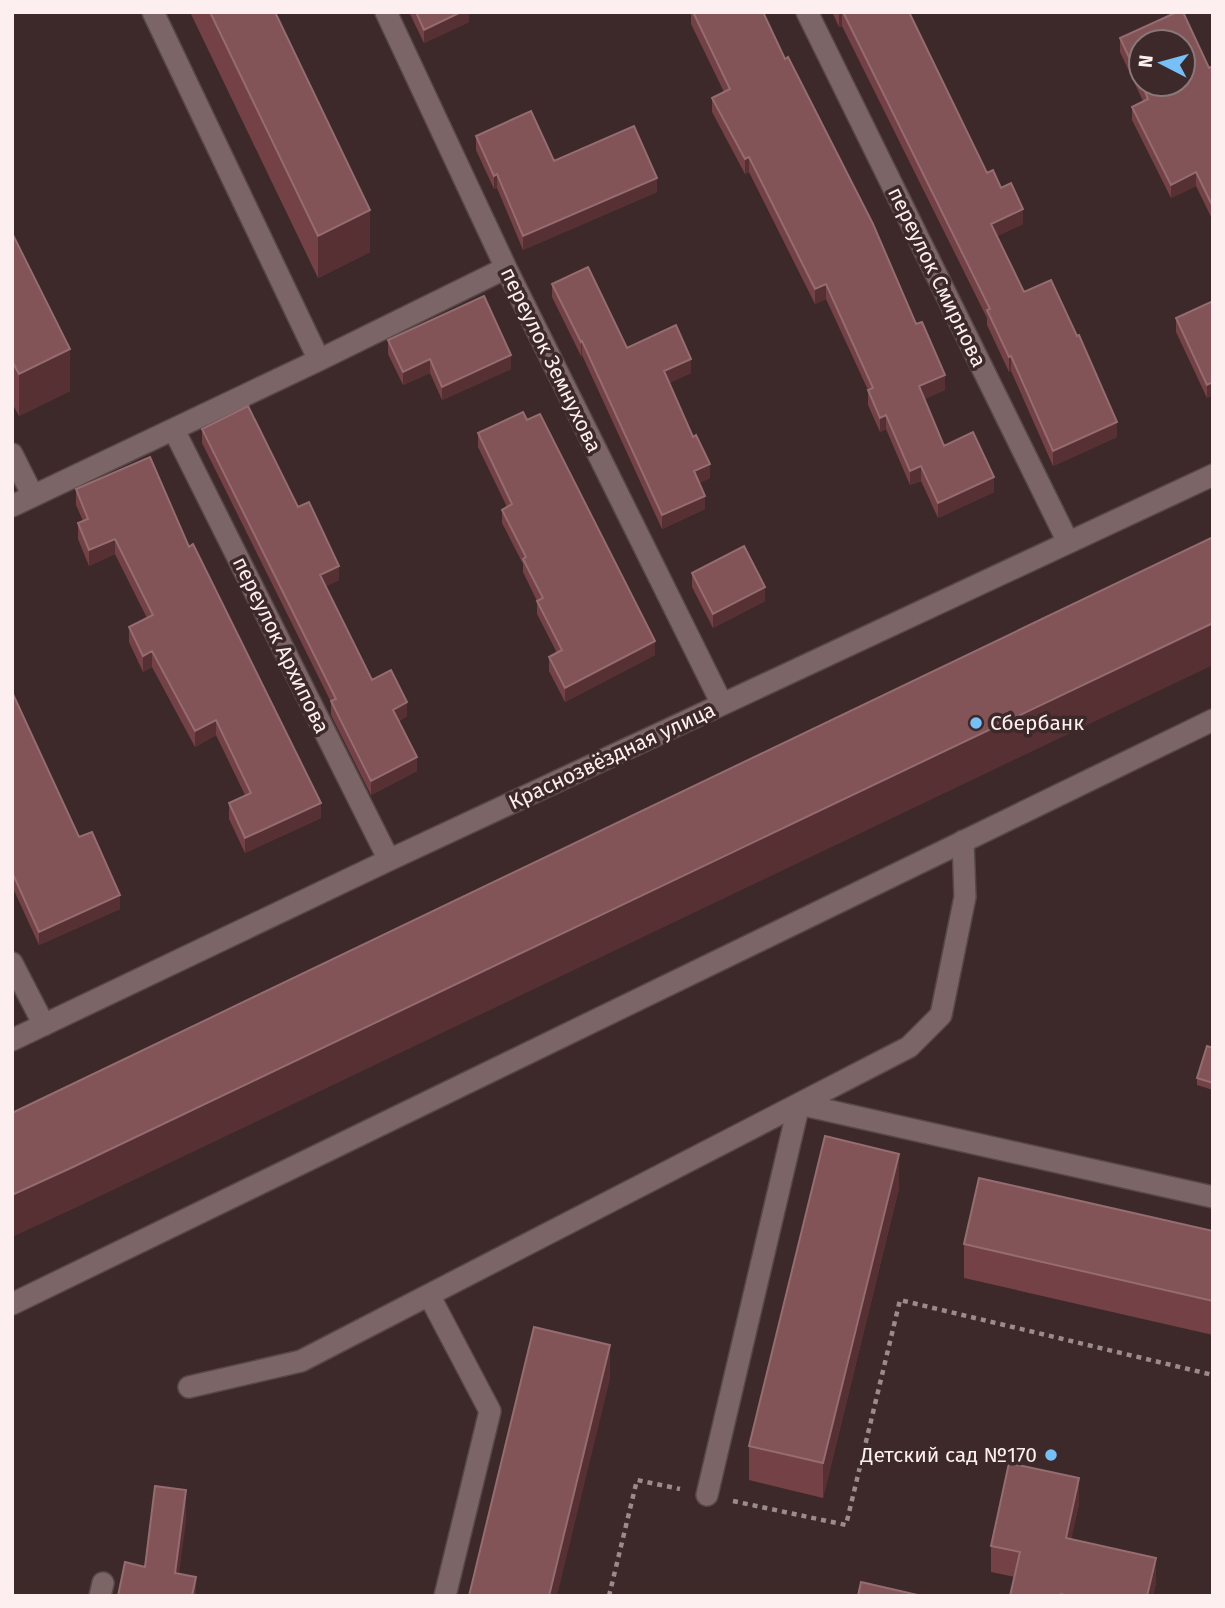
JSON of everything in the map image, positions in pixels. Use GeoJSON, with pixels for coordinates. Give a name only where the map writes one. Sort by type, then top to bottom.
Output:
{"type":"FeatureCollection","features":[{"type":"Feature","properties":{"kind":"street"},"geometry":{"type":"LineString","coordinates":[[153,12],[319,360]]}},
{"type":"Feature","properties":{"kind":"street","name":"переулок Земнухова"},"geometry":{"type":"LineString","coordinates":[[386,12],[506,268],[722,704]]}},
{"type":"Feature","properties":{"kind":"street","name":"переулок Смирнова"},"geometry":{"type":"LineString","coordinates":[[807,12],[1068,542]]}},
{"type":"Feature","properties":{"kind":"street"},"geometry":{"type":"LineString","coordinates":[[12,506],[506,268]]}},
{"type":"Feature","properties":{"kind":"street","name":"переулок Архипова"},"geometry":{"type":"LineString","coordinates":[[174,430],[388,860]]}},
{"type":"Feature","properties":{"kind":"street"},"geometry":{"type":"LineString","coordinates":[[12,454],[33,496]]}},
{"type":"Feature","properties":{"kind":"street","name":"Краснозвёздная улица"},"geometry":{"type":"LineString","coordinates":[[12,1040],[388,860],[1213,475]]}},
{"type":"Feature","properties":{"kind":"street"},"geometry":{"type":"LineString","coordinates":[[12,1304],[1213,720]]}},
{"type":"Feature","properties":{"kind":"street"},"geometry":{"type":"LineString","coordinates":[[189,1387],[301,1361],[909,1047],[941,1015],[965,897],[963,841]]}},
{"type":"Feature","properties":{"kind":"street"},"geometry":{"type":"LineString","coordinates":[[12,963],[44,1025]]}},
{"type":"Feature","properties":{"kind":"street"},"geometry":{"type":"LineString","coordinates":[[799,1104],[1213,1197]]}},
{"type":"Feature","properties":{"kind":"street"},"geometry":{"type":"LineString","coordinates":[[707,1495],[799,1104]]}},
{"type":"Feature","properties":{"kind":"street"},"geometry":{"type":"LineString","coordinates":[[429,1294],[490,1411],[445,1596]]}},
{"type":"Feature","properties":{"kind":"path"},"geometry":{"type":"LineString","coordinates":[[846,1525],[900,1300],[1213,1375]]}},
{"type":"Feature","properties":{"kind":"building"},"geometry":{"type":"Polygon","coordinates":[[[210,12],[275,12],[370,210],[318,236],[210,12]]]}},
{"type":"Feature","properties":{"kind":"building"},"geometry":{"type":"Polygon","coordinates":[[[416,12],[461,12],[424,30],[416,12]]]}},
{"type":"Feature","properties":{"kind":"building"},"geometry":{"type":"Polygon","coordinates":[[[693,12],[763,12],[785,59],[788,57],[873,224],[916,324],[922,322],[945,375],[919,386],[944,446],[973,432],[994,477],[938,503],[921,466],[910,471],[886,415],[880,418],[868,390],[873,388],[826,284],[815,289],[749,157],[745,159],[712,98],[730,89],[693,12]]]}},
{"type":"Feature","properties":{"kind":"building"},"geometry":{"type":"Polygon","coordinates":[[[843,12],[909,12],[987,173],[993,170],[1001,188],[1011,183],[1023,209],[991,224],[1024,292],[1051,280],[1077,336],[1079,335],[1117,422],[1053,451],[1011,356],[1009,357],[987,310],[990,309],[843,12]]]}},
{"type":"Feature","properties":{"kind":"building"},"geometry":{"type":"Polygon","coordinates":[[[1177,12],[1183,12],[1190,28],[1142,28],[1177,12]]]}},
{"type":"Feature","properties":{"kind":"building"},"geometry":{"type":"Polygon","coordinates":[[[1127,35],[1127,53],[1120,38],[1127,35]]]}},
{"type":"Feature","properties":{"kind":"building"},"geometry":{"type":"Polygon","coordinates":[[[1197,42],[1209,68],[1213,70],[1213,207],[1196,172],[1171,185],[1132,107],[1148,99],[1197,98],[1197,42]]]}},
{"type":"Feature","properties":{"kind":"building"},"geometry":{"type":"Polygon","coordinates":[[[531,111],[554,161],[634,126],[657,178],[523,236],[497,174],[494,176],[476,136],[531,111]]]}},
{"type":"Feature","properties":{"kind":"building"},"geometry":{"type":"Polygon","coordinates":[[[12,233],[70,349],[19,374],[12,361],[12,233]]]}},
{"type":"Feature","properties":{"kind":"building"},"geometry":{"type":"Polygon","coordinates":[[[588,267],[627,348],[676,325],[691,359],[664,371],[693,437],[696,435],[710,464],[694,471],[705,496],[662,515],[582,341],[552,284],[588,267]]]}},
{"type":"Feature","properties":{"kind":"building"},"geometry":{"type":"Polygon","coordinates":[[[484,296],[511,355],[442,387],[430,359],[403,372],[388,340],[484,296]]]}},
{"type":"Feature","properties":{"kind":"building"},"geometry":{"type":"Polygon","coordinates":[[[1213,301],[1213,382],[1207,385],[1176,318],[1213,301]]]}},
{"type":"Feature","properties":{"kind":"building"},"geometry":{"type":"Polygon","coordinates":[[[248,406],[298,507],[309,502],[339,566],[320,575],[372,680],[391,670],[407,702],[393,710],[417,757],[371,781],[331,701],[336,699],[202,429],[248,406]]]}},
{"type":"Feature","properties":{"kind":"building"},"geometry":{"type":"Polygon","coordinates":[[[523,412],[527,420],[540,414],[655,641],[565,688],[549,657],[562,650],[537,601],[543,598],[502,510],[512,504],[478,433],[523,412]]]}},
{"type":"Feature","properties":{"kind":"building"},"geometry":{"type":"Polygon","coordinates":[[[150,457],[189,547],[193,544],[321,803],[245,838],[229,803],[251,793],[216,720],[195,731],[152,651],[143,656],[129,627],[153,615],[115,539],[89,550],[78,523],[88,519],[76,489],[150,457]]]}},
{"type":"Feature","properties":{"kind":"building"},"geometry":{"type":"Polygon","coordinates":[[[1213,537],[1213,623],[12,1195],[12,1113],[1213,537]]]}},
{"type":"Feature","properties":{"kind":"building"},"geometry":{"type":"Polygon","coordinates":[[[744,546],[765,587],[713,614],[692,573],[744,546]]]}},
{"type":"Feature","properties":{"kind":"building"},"geometry":{"type":"Polygon","coordinates":[[[12,692],[79,837],[92,832],[120,895],[39,932],[12,872],[12,692]]]}},
{"type":"Feature","properties":{"kind":"building"},"geometry":{"type":"Polygon","coordinates":[[[1207,1046],[1213,1048],[1213,1083],[1197,1078],[1207,1046]]]}},
{"type":"Feature","properties":{"kind":"building"},"geometry":{"type":"Polygon","coordinates":[[[825,1136],[899,1154],[823,1463],[749,1446],[825,1136]]]}},
{"type":"Feature","properties":{"kind":"building"},"geometry":{"type":"Polygon","coordinates":[[[979,1178],[1213,1231],[1213,1301],[964,1244],[979,1178]]]}},
{"type":"Feature","properties":{"kind":"building"},"geometry":{"type":"Polygon","coordinates":[[[534,1327],[610,1345],[549,1596],[469,1596],[534,1327]]]}},
{"type":"Feature","properties":{"kind":"building","name":"Детский сад №170"},"geometry":{"type":"Polygon","coordinates":[[[1009,1463],[1079,1478],[1066,1538],[1156,1558],[1147,1596],[1010,1596],[1020,1552],[991,1546],[1009,1463]]]}},
{"type":"Feature","properties":{"kind":"building"},"geometry":{"type":"Polygon","coordinates":[[[155,1486],[186,1490],[175,1573],[196,1577],[192,1596],[118,1596],[125,1562],[145,1567],[155,1486]]]}},
{"type":"Feature","properties":{"kind":"building"},"geometry":{"type":"Polygon","coordinates":[[[861,1582],[922,1596],[858,1596],[861,1582]]]}},
{"type":"Feature","properties":{"kind":"place","name":"Сбербанк"},"geometry":{"type":"Point","coordinates":[976,723]}},
{"type":"Feature","properties":{"kind":"place","name":"Детский сад №170"},"geometry":{"type":"Point","coordinates":[1051,1455]}}]}
